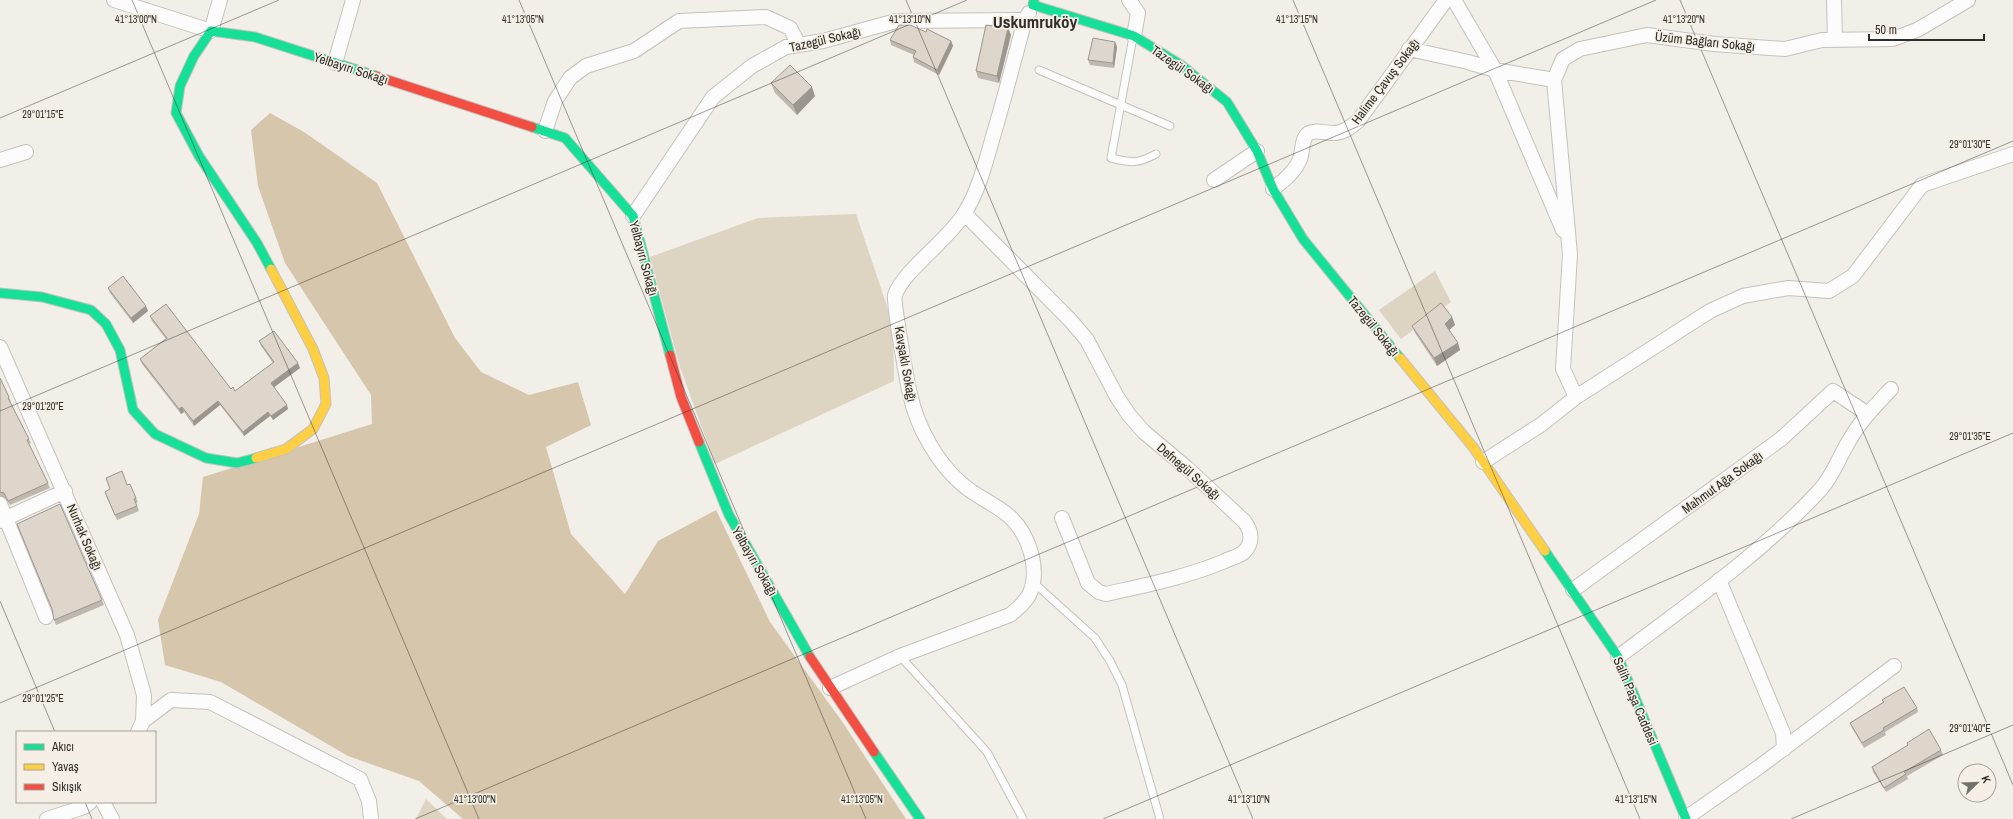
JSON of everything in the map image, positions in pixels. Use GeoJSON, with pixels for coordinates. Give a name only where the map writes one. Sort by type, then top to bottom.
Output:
{"type":"FeatureCollection","features":[{"type":"Feature","properties":{"kind":"street"},"geometry":{"type":"LineString","coordinates":[[114,0],[211,31]]}},
{"type":"Feature","properties":{"kind":"street"},"geometry":{"type":"LineString","coordinates":[[0,293],[42,297],[91,310],[106,324],[120,350],[134,410],[155,434],[206,458],[237,463],[286,449],[313,429],[326,404],[324,378],[313,348],[257,243],[199,156],[176,113],[180,86],[194,56],[211,31],[220,0]]}},
{"type":"Feature","properties":{"kind":"street"},"geometry":{"type":"LineString","coordinates":[[334,63],[353,0]]}},
{"type":"Feature","properties":{"kind":"street"},"geometry":{"type":"LineString","coordinates":[[1129,0],[1139,6],[1134,36]]}},
{"type":"Feature","properties":{"kind":"street","name":"Halime Çavuş Sokağı"},"geometry":{"type":"LineString","coordinates":[[1273,189],[1291,173],[1300,160],[1305,138],[1309,133],[1337,133],[1349,128],[1358,121],[1446,0]]}},
{"type":"Feature","properties":{"kind":"street"},"geometry":{"type":"LineString","coordinates":[[1454,0],[1495,70],[1569,243]]}},
{"type":"Feature","properties":{"kind":"street"},"geometry":{"type":"LineString","coordinates":[[1834,0],[1835,39]]}},
{"type":"Feature","properties":{"kind":"street","name":"Üzüm Bağları Sokağı"},"geometry":{"type":"LineString","coordinates":[[1576,397],[1563,369],[1570,254],[1554,80],[1563,59],[1580,49],[1647,35],[1714,44],[1784,49],[1822,40],[1893,39],[1917,30],[1968,0]]}},
{"type":"Feature","properties":{"kind":"street","name":"Tazegül Sokağı"},"geometry":{"type":"LineString","coordinates":[[633,216],[713,97],[752,66],[786,47],[823,41],[896,21],[1025,20],[1034,3],[1134,36],[1181,65],[1227,102],[1257,151],[1273,189],[1303,239],[1483,462],[1573,590]]}},
{"type":"Feature","properties":{"kind":"street"},"geometry":{"type":"LineString","coordinates":[[545,131],[555,101],[570,78],[586,66],[634,51],[679,21],[766,18],[790,28],[799,45]]}},
{"type":"Feature","properties":{"kind":"street","name":"Kavşaklı Sokağı"},"geometry":{"type":"LineString","coordinates":[[830,688],[900,656],[1010,615],[1021,607],[1029,595],[1033,582],[1033,564],[1030,550],[1024,536],[1008,516],[963,485],[949,470],[926,436],[916,416],[910,395],[895,296],[902,281],[944,239],[965,214],[982,175],[1025,20]]}},
{"type":"Feature","properties":{"kind":"street","name":"Yelbayırı Sokağı"},"geometry":{"type":"LineString","coordinates":[[211,31],[255,37],[565,138],[633,216],[681,397],[729,515],[830,688],[920,819]]}},
{"type":"Feature","properties":{"kind":"street"},"geometry":{"type":"LineString","coordinates":[[1409,49],[1468,62],[1495,70],[1554,80]]}},
{"type":"Feature","properties":{"kind":"street"},"geometry":{"type":"LineString","coordinates":[[1214,180],[1257,151]]}},
{"type":"Feature","properties":{"kind":"street"},"geometry":{"type":"LineString","coordinates":[[0,160],[26,152]]}},
{"type":"Feature","properties":{"kind":"street"},"geometry":{"type":"LineString","coordinates":[[1483,462],[1542,424],[1576,397],[1710,311],[1743,296],[1788,288],[1829,291],[1853,276],[1922,185],[2013,154]]}},
{"type":"Feature","properties":{"kind":"street","name":"Defnegül Sokağı"},"geometry":{"type":"LineString","coordinates":[[965,214],[1071,321],[1087,340],[1117,397],[1129,415],[1144,432],[1187,468],[1244,521],[1249,528],[1250,540],[1244,553],[1209,567],[1167,580],[1106,594],[1099,592],[1088,583],[1062,518]]}},
{"type":"Feature","properties":{"kind":"street","name":"Nurhak Sokağı"},"geometry":{"type":"LineString","coordinates":[[0,347],[65,491],[127,635],[144,695],[140,726]]}},
{"type":"Feature","properties":{"kind":"street"},"geometry":{"type":"LineString","coordinates":[[1618,657],[1719,580],[1772,536],[1821,489],[1838,462],[1849,440],[1868,414],[1891,389]]}},
{"type":"Feature","properties":{"kind":"street","name":"Mahmut Ağa Sokağı"},"geometry":{"type":"LineString","coordinates":[[1573,590],[1781,439],[1833,391],[1868,414]]}},
{"type":"Feature","properties":{"kind":"street"},"geometry":{"type":"LineString","coordinates":[[3,519],[65,491]]}},
{"type":"Feature","properties":{"kind":"street"},"geometry":{"type":"LineString","coordinates":[[0,504],[3,519],[46,617]]}},
{"type":"Feature","properties":{"kind":"street"},"geometry":{"type":"LineString","coordinates":[[1719,580],[1783,733],[1784,749]]}},
{"type":"Feature","properties":{"kind":"street","name":"Salih Paşa Caddesi"},"geometry":{"type":"LineString","coordinates":[[1573,590],[1618,657],[1686,819]]}},
{"type":"Feature","properties":{"kind":"street"},"geometry":{"type":"LineString","coordinates":[[1686,819],[1784,749],[1894,666]]}},
{"type":"Feature","properties":{"kind":"street"},"geometry":{"type":"LineString","coordinates":[[140,726],[171,700],[210,702],[360,779],[369,802],[371,819]]}},
{"type":"Feature","properties":{"kind":"street"},"geometry":{"type":"LineString","coordinates":[[47,819],[84,807],[89,803]]}},
{"type":"Feature","properties":{"kind":"street"},"geometry":{"type":"LineString","coordinates":[[104,803],[112,819]]}},
{"type":"Feature","properties":{"kind":"lane"},"geometry":{"type":"LineString","coordinates":[[1134,36],[1111,158],[1126,162],[1142,162],[1156,154]]}},
{"type":"Feature","properties":{"kind":"lane"},"geometry":{"type":"LineString","coordinates":[[1039,70],[1122,104],[1170,126]]}},
{"type":"Feature","properties":{"kind":"lane"},"geometry":{"type":"LineString","coordinates":[[1033,582],[1095,638],[1117,673],[1122,685],[1160,819]]}},
{"type":"Feature","properties":{"kind":"lane"},"geometry":{"type":"LineString","coordinates":[[900,656],[987,752],[1023,819]]}},
{"type":"Feature","properties":{"kind":"shaded area"},"geometry":{"type":"Polygon","coordinates":[[[270,113],[304,132],[377,183],[455,338],[481,372],[529,395],[578,382],[591,425],[546,447],[571,534],[625,594],[658,541],[716,510],[770,622],[841,720],[906,819],[463,819],[419,781],[348,756],[221,682],[165,665],[158,620],[199,514],[203,477],[372,424],[371,395],[285,263],[258,186],[251,130],[270,113]]]}},
{"type":"Feature","properties":{"kind":"shaded area"},"geometry":{"type":"Polygon","coordinates":[[[856,214],[893,324],[894,381],[715,464],[680,367],[650,257],[758,218],[856,214]]]}},
{"type":"Feature","properties":{"kind":"shaded area"},"geometry":{"type":"Polygon","coordinates":[[[1435,271],[1451,302],[1401,339],[1379,310],[1435,271]]]}},
{"type":"Feature","properties":{"kind":"shaded area"},"geometry":{"type":"Polygon","coordinates":[[[426,799],[447,819],[416,819],[426,799]]]}},
{"type":"Feature","properties":{"kind":"building"},"geometry":{"type":"Polygon","coordinates":[[[899,25],[910,25],[926,32],[927,29],[951,41],[937,70],[913,57],[916,51],[890,40],[899,25]]]}},
{"type":"Feature","properties":{"kind":"building"},"geometry":{"type":"Polygon","coordinates":[[[986,25],[1008,28],[997,76],[976,71],[986,25]]]}},
{"type":"Feature","properties":{"kind":"building"},"geometry":{"type":"Polygon","coordinates":[[[1093,38],[1115,42],[1113,63],[1088,60],[1093,38]]]}},
{"type":"Feature","properties":{"kind":"building"},"geometry":{"type":"Polygon","coordinates":[[[790,65],[812,87],[793,105],[771,83],[790,65]]]}},
{"type":"Feature","properties":{"kind":"building"},"geometry":{"type":"Polygon","coordinates":[[[123,276],[146,306],[131,318],[108,288],[123,276]]]}},
{"type":"Feature","properties":{"kind":"building"},"geometry":{"type":"Polygon","coordinates":[[[1441,303],[1452,317],[1445,324],[1458,343],[1434,358],[1412,326],[1441,303]]]}},
{"type":"Feature","properties":{"kind":"building"},"geometry":{"type":"Polygon","coordinates":[[[166,304],[231,389],[233,387],[235,391],[274,362],[259,341],[274,331],[298,363],[271,383],[287,405],[271,416],[268,412],[243,432],[218,401],[193,421],[182,407],[179,409],[140,359],[167,338],[150,316],[166,304]]]}},
{"type":"Feature","properties":{"kind":"building"},"geometry":{"type":"Polygon","coordinates":[[[0,378],[9,397],[8,398],[29,439],[27,440],[48,483],[8,501],[4,493],[0,492],[0,378]]]}},
{"type":"Feature","properties":{"kind":"building"},"geometry":{"type":"Polygon","coordinates":[[[122,471],[127,485],[130,484],[136,498],[134,499],[137,506],[115,515],[105,492],[110,489],[106,478],[122,471]]]}},
{"type":"Feature","properties":{"kind":"building"},"geometry":{"type":"Polygon","coordinates":[[[60,504],[102,600],[54,620],[52,609],[17,524],[60,504]]]}},
{"type":"Feature","properties":{"kind":"building"},"geometry":{"type":"Polygon","coordinates":[[[1904,687],[1917,708],[1883,728],[1884,730],[1862,743],[1850,723],[1884,702],[1882,700],[1904,687]]]}},
{"type":"Feature","properties":{"kind":"building"},"geometry":{"type":"Polygon","coordinates":[[[1929,729],[1941,750],[1904,772],[1906,774],[1884,788],[1872,767],[1908,745],[1907,743],[1929,729]]]}},
{"type":"Feature","properties":{"kind":"traffic: fast"},"geometry":{"type":"LineString","coordinates":[[1034,0],[1033,5],[1134,36],[1181,65],[1227,102],[1257,151],[1273,189],[1303,239],[1400,358]]}},
{"type":"Feature","properties":{"kind":"traffic: fast"},"geometry":{"type":"LineString","coordinates":[[271,269],[257,243],[199,156],[176,113],[180,86],[194,56],[211,31],[255,37],[376,76]]}},
{"type":"Feature","properties":{"kind":"traffic: fast"},"geometry":{"type":"LineString","coordinates":[[532,127],[565,138],[633,216],[670,355]]}},
{"type":"Feature","properties":{"kind":"traffic: fast"},"geometry":{"type":"LineString","coordinates":[[0,293],[42,297],[91,310],[106,324],[120,350],[133,410],[155,434],[206,458],[237,463],[256,458]]}},
{"type":"Feature","properties":{"kind":"traffic: fast"},"geometry":{"type":"LineString","coordinates":[[699,442],[729,515],[810,657]]}},
{"type":"Feature","properties":{"kind":"traffic: fast"},"geometry":{"type":"LineString","coordinates":[[1545,551],[1618,657],[1686,819]]}},
{"type":"Feature","properties":{"kind":"traffic: fast"},"geometry":{"type":"LineString","coordinates":[[874,752],[920,819]]}},
{"type":"Feature","properties":{"kind":"traffic: slow"},"geometry":{"type":"LineString","coordinates":[[256,458],[286,449],[313,429],[326,404],[324,378],[313,349],[271,269]]}},
{"type":"Feature","properties":{"kind":"traffic: slow"},"geometry":{"type":"LineString","coordinates":[[1400,358],[1473,447],[1545,551]]}},
{"type":"Feature","properties":{"kind":"traffic: jam"},"geometry":{"type":"LineString","coordinates":[[376,76],[532,127]]}},
{"type":"Feature","properties":{"kind":"traffic: jam"},"geometry":{"type":"LineString","coordinates":[[670,355],[681,397],[699,442]]}},
{"type":"Feature","properties":{"kind":"traffic: jam"},"geometry":{"type":"LineString","coordinates":[[810,657],[874,752]]}},
{"type":"Feature","properties":{"kind":"district","name":"Uskumruköy"},"geometry":{"type":"Point","coordinates":[1035,22]}}]}
